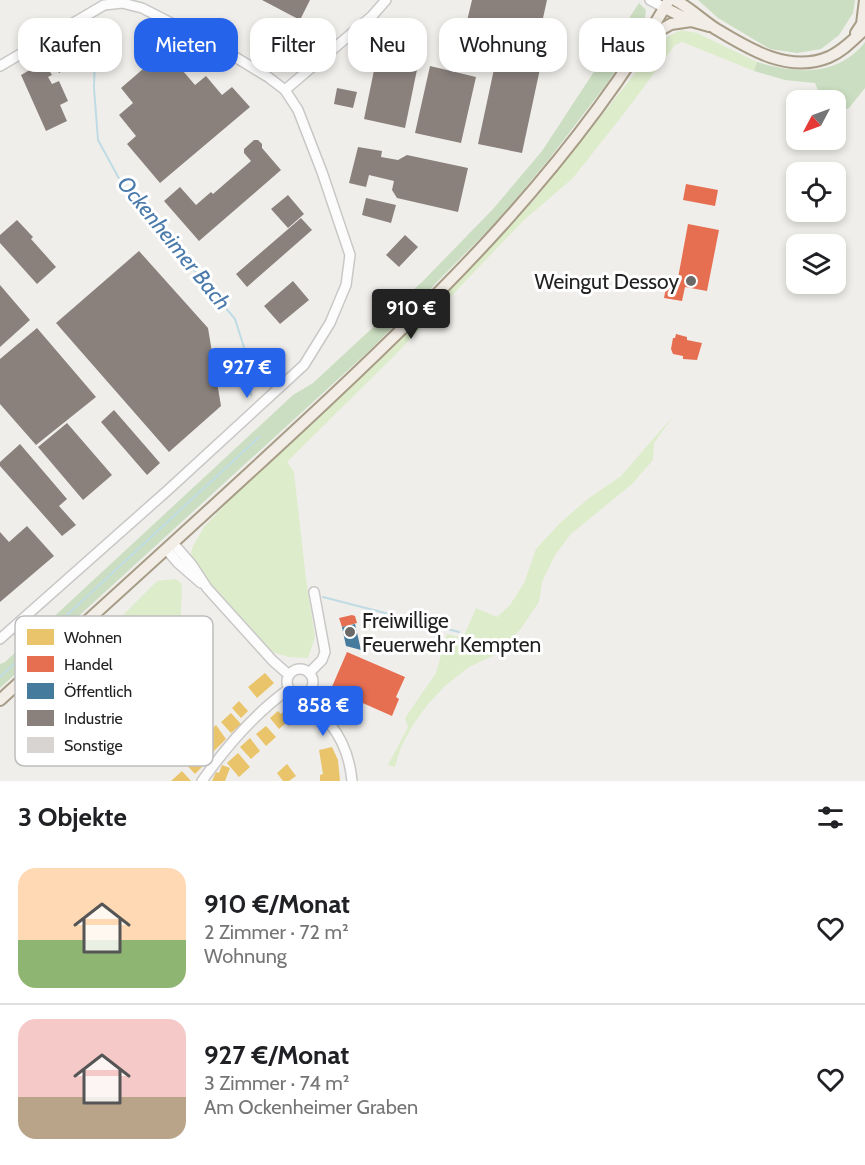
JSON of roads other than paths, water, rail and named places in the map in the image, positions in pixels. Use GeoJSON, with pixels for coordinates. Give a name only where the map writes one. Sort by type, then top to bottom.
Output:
{"type":"FeatureCollection","features":[{"type":"Feature","properties":{"kind":"main road"},"geometry":{"type":"LineString","coordinates":[[675,0],[690,8],[715,28],[769,57],[794,64],[829,58],[852,42],[865,29]]}},
{"type":"Feature","properties":{"kind":"main road"},"geometry":{"type":"LineString","coordinates":[[852,42],[862,24],[865,0]]}},
{"type":"Feature","properties":{"kind":"main road"},"geometry":{"type":"LineString","coordinates":[[658,18],[667,4],[691,21],[715,28]]}},
{"type":"Feature","properties":{"kind":"main road"},"geometry":{"type":"LineString","coordinates":[[666,27],[691,21]]}},
{"type":"Feature","properties":{"kind":"main road"},"geometry":{"type":"LineString","coordinates":[[93,616],[358,372],[471,258],[555,163],[622,72]]}},
{"type":"Feature","properties":{"kind":"main road"},"geometry":{"type":"LineString","coordinates":[[0,700],[15,686]]}},
{"type":"Feature","properties":{"kind":"street"},"geometry":{"type":"LineString","coordinates":[[285,90],[372,16],[386,0]]}},
{"type":"Feature","properties":{"kind":"street"},"geometry":{"type":"LineString","coordinates":[[650,0],[667,4]]}},
{"type":"Feature","properties":{"kind":"street"},"geometry":{"type":"LineString","coordinates":[[0,66],[104,5],[122,3],[142,8],[222,49],[285,90],[298,110],[350,255],[346,285],[330,323],[304,365],[26,616]]}},
{"type":"Feature","properties":{"kind":"street"},"geometry":{"type":"LineString","coordinates":[[170,546],[192,565],[207,588],[268,656],[289,675]]}},
{"type":"Feature","properties":{"kind":"street"},"geometry":{"type":"LineString","coordinates":[[309,673],[322,660],[325,652],[314,592]]}},
{"type":"Feature","properties":{"kind":"street"},"geometry":{"type":"LineString","coordinates":[[0,639],[15,626]]}},
{"type":"Feature","properties":{"kind":"street"},"geometry":{"type":"LineString","coordinates":[[298,669],[309,673],[313,684],[307,693],[297,695],[289,689],[287,682],[289,675],[298,669]]}},
{"type":"Feature","properties":{"kind":"street"},"geometry":{"type":"LineString","coordinates":[[213,766],[247,726],[289,689]]}},
{"type":"Feature","properties":{"kind":"street"},"geometry":{"type":"LineString","coordinates":[[307,693],[313,705],[343,743],[349,759],[352,781]]}},
{"type":"Feature","properties":{"kind":"street"},"geometry":{"type":"LineString","coordinates":[[202,781],[213,766]]}},
{"type":"Feature","properties":{"kind":"waterway","name":"Ockenheimer Bach"},"geometry":{"type":"LineString","coordinates":[[94,72],[98,140],[122,184],[235,319],[249,363],[251,395]]}},
{"type":"Feature","properties":{"kind":"waterway","name":"Ockenheimer Bach"},"geometry":{"type":"LineString","coordinates":[[66,616],[259,437]]}},
{"type":"Feature","properties":{"kind":"waterway"},"geometry":{"type":"LineString","coordinates":[[323,597],[459,632]]}},
{"type":"Feature","properties":{"kind":"waterway","name":"Ockenheimer Bach"},"geometry":{"type":"LineString","coordinates":[[0,677],[15,663]]}},
{"type":"Feature","properties":{"kind":"place","name":"Weingut Dessoy"},"geometry":{"type":"Point","coordinates":[691,281]}},
{"type":"Feature","properties":{"kind":"place","name":"Freiwillige Feuerwehr Kempten"},"geometry":{"type":"Point","coordinates":[350,632]}}]}
